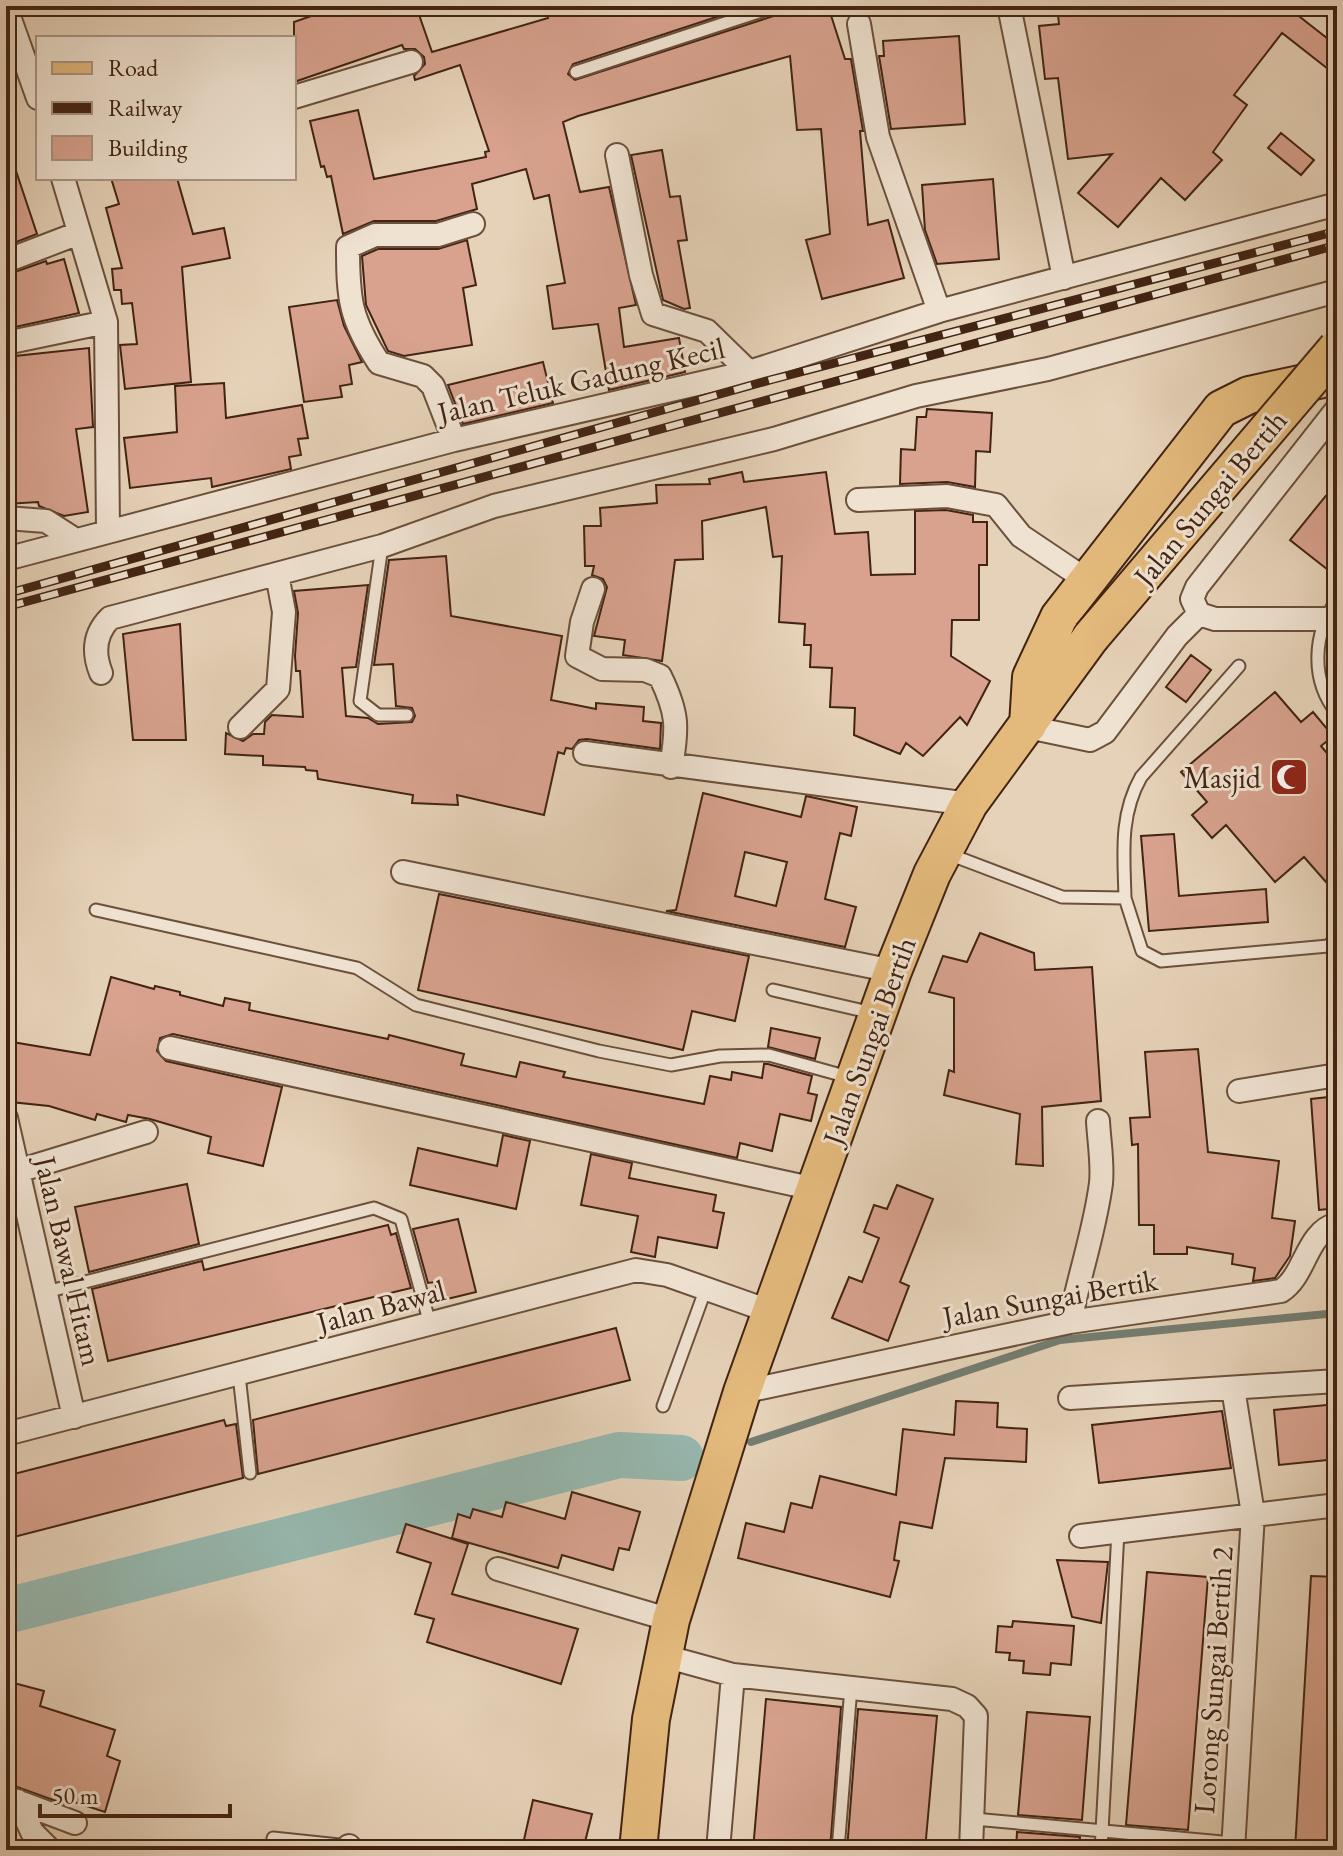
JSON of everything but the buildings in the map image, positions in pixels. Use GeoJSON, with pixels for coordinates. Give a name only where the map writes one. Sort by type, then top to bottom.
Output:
{"type":"FeatureCollection","features":[{"type":"Feature","properties":{"kind":"main road","name":"Jalan Sungai Bertih"},"geometry":{"type":"LineString","coordinates":[[638,1850],[651,1719],[671,1620],[769,1311],[893,971],[942,852],[996,765],[1028,727],[1091,637],[1337,348]]}},
{"type":"Feature","properties":{"kind":"main road"},"geometry":{"type":"LineString","coordinates":[[1028,727],[1031,677],[1059,617],[1221,409],[1249,395],[1337,376]]}},
{"type":"Feature","properties":{"kind":"street"},"geometry":{"type":"LineString","coordinates":[[1009,6],[1064,278]]}},
{"type":"Feature","properties":{"kind":"street"},"geometry":{"type":"LineString","coordinates":[[6,8],[16,59],[36,94]]}},
{"type":"Feature","properties":{"kind":"street"},"geometry":{"type":"LineString","coordinates":[[859,24],[878,137],[939,311]]}},
{"type":"Feature","properties":{"kind":"street"},"geometry":{"type":"LineString","coordinates":[[296,96],[411,62]]}},
{"type":"Feature","properties":{"kind":"street"},"geometry":{"type":"LineString","coordinates":[[617,155],[641,275],[653,314],[707,331],[749,372]]}},
{"type":"Feature","properties":{"kind":"street"},"geometry":{"type":"LineString","coordinates":[[64,180],[106,322],[108,530]]}},
{"type":"Feature","properties":{"kind":"street","name":"Jalan Teluk Gadung Kecil"},"geometry":{"type":"LineString","coordinates":[[6,559],[454,440],[749,372],[939,311],[1337,204]]}},
{"type":"Feature","properties":{"kind":"street"},"geometry":{"type":"LineString","coordinates":[[454,440],[433,386],[423,376],[379,363],[357,329],[348,284],[348,247],[375,235],[438,235],[473,224]]}},
{"type":"Feature","properties":{"kind":"street"},"geometry":{"type":"LineString","coordinates":[[6,261],[79,233]]}},
{"type":"Feature","properties":{"kind":"street"},"geometry":{"type":"LineString","coordinates":[[101,673],[94,657],[100,629],[110,618],[382,546],[494,506],[774,439],[916,396],[1048,369],[1337,291]]}},
{"type":"Feature","properties":{"kind":"street"},"geometry":{"type":"LineString","coordinates":[[6,343],[106,322]]}},
{"type":"Feature","properties":{"kind":"street"},"geometry":{"type":"LineString","coordinates":[[1330,619],[1215,619],[1199,614],[1192,599],[1197,587],[1337,409]]}},
{"type":"Feature","properties":{"kind":"street"},"geometry":{"type":"LineString","coordinates":[[858,500],[947,496],[996,505],[1021,536],[1088,581]]}},
{"type":"Feature","properties":{"kind":"street"},"geometry":{"type":"LineString","coordinates":[[6,518],[46,521],[74,539]]}},
{"type":"Feature","properties":{"kind":"street"},"geometry":{"type":"LineString","coordinates":[[240,727],[278,689],[284,612],[277,574]]}},
{"type":"Feature","properties":{"kind":"street"},"geometry":{"type":"LineString","coordinates":[[593,589],[582,622],[577,656],[602,669],[645,670],[660,676],[673,702],[678,728],[671,767]]}},
{"type":"Feature","properties":{"kind":"street"},"geometry":{"type":"LineString","coordinates":[[1028,727],[1090,740],[1105,732],[1177,636],[1199,614]]}},
{"type":"Feature","properties":{"kind":"street"},"geometry":{"type":"LineString","coordinates":[[585,753],[671,767],[969,804]]}},
{"type":"Feature","properties":{"kind":"street"},"geometry":{"type":"LineString","coordinates":[[403,872],[893,971]]}},
{"type":"Feature","properties":{"kind":"street"},"geometry":{"type":"LineString","coordinates":[[170,1048],[815,1189]]}},
{"type":"Feature","properties":{"kind":"street"},"geometry":{"type":"LineString","coordinates":[[1239,1091],[1337,1075]]}},
{"type":"Feature","properties":{"kind":"street","name":"Jalan Bawal Hitam"},"geometry":{"type":"LineString","coordinates":[[6,1118],[74,1417]]}},
{"type":"Feature","properties":{"kind":"street"},"geometry":{"type":"LineString","coordinates":[[1070,1322],[1079,1272],[1094,1231],[1101,1180],[1098,1121]]}},
{"type":"Feature","properties":{"kind":"street"},"geometry":{"type":"LineString","coordinates":[[18,1171],[146,1132]]}},
{"type":"Feature","properties":{"kind":"street","name":"Jalan Sungai Bertik"},"geometry":{"type":"LineString","coordinates":[[742,1392],[1070,1322],[1281,1291],[1290,1285],[1319,1234],[1337,1224]]}},
{"type":"Feature","properties":{"kind":"street","name":"Jalan Bawal"},"geometry":{"type":"LineString","coordinates":[[6,1434],[636,1270],[667,1275],[706,1287],[769,1311]]}},
{"type":"Feature","properties":{"kind":"street"},"geometry":{"type":"LineString","coordinates":[[1070,1398],[1337,1381]]}},
{"type":"Feature","properties":{"kind":"street","name":"Lorong Sungai Bertih 2"},"geometry":{"type":"LineString","coordinates":[[1233,1388],[1253,1514],[1233,1846]]}},
{"type":"Feature","properties":{"kind":"street"},"geometry":{"type":"LineString","coordinates":[[1081,1536],[1118,1529],[1337,1505]]}},
{"type":"Feature","properties":{"kind":"street"},"geometry":{"type":"LineString","coordinates":[[498,1569],[671,1620]]}},
{"type":"Feature","properties":{"kind":"street"},"geometry":{"type":"LineString","coordinates":[[664,1656],[733,1675],[952,1699],[967,1706],[976,1716],[971,1850]]}},
{"type":"Feature","properties":{"kind":"street"},"geometry":{"type":"LineString","coordinates":[[718,1850],[733,1675]]}},
{"type":"Feature","properties":{"kind":"street"},"geometry":{"type":"LineString","coordinates":[[12,1799],[75,1823]]}},
{"type":"Feature","properties":{"kind":"street"},"geometry":{"type":"LineString","coordinates":[[12,1799],[32,1832],[50,1850]]}},
{"type":"Feature","properties":{"kind":"lane"},"geometry":{"type":"LineString","coordinates":[[576,72],[777,6]]}},
{"type":"Feature","properties":{"kind":"lane"},"geometry":{"type":"LineString","coordinates":[[382,546],[360,701],[378,715],[407,715]]}},
{"type":"Feature","properties":{"kind":"lane"},"geometry":{"type":"LineString","coordinates":[[1337,600],[1317,671],[1337,713]]}},
{"type":"Feature","properties":{"kind":"lane"},"geometry":{"type":"LineString","coordinates":[[1239,666],[1141,777],[1131,794],[1123,833],[1125,898],[1142,951],[1161,961],[1328,946],[1337,937]]}},
{"type":"Feature","properties":{"kind":"lane"},"geometry":{"type":"LineString","coordinates":[[942,852],[1062,897],[1125,898]]}},
{"type":"Feature","properties":{"kind":"lane"},"geometry":{"type":"LineString","coordinates":[[96,910],[357,968],[416,1005],[599,1051],[671,1065],[720,1056],[769,1055],[855,1079]]}},
{"type":"Feature","properties":{"kind":"lane"},"geometry":{"type":"LineString","coordinates":[[773,990],[877,1014]]}},
{"type":"Feature","properties":{"kind":"lane"},"geometry":{"type":"LineString","coordinates":[[46,1292],[374,1208],[401,1219],[430,1324]]}},
{"type":"Feature","properties":{"kind":"lane"},"geometry":{"type":"LineString","coordinates":[[663,1406],[706,1287]]}},
{"type":"Feature","properties":{"kind":"lane"},"geometry":{"type":"LineString","coordinates":[[239,1375],[250,1473]]}},
{"type":"Feature","properties":{"kind":"lane"},"geometry":{"type":"LineString","coordinates":[[1101,1850],[1118,1529]]}},
{"type":"Feature","properties":{"kind":"lane"},"geometry":{"type":"LineString","coordinates":[[838,1850],[851,1686]]}},
{"type":"Feature","properties":{"kind":"lane"},"geometry":{"type":"LineString","coordinates":[[974,1819],[1233,1846]]}},
{"type":"Feature","properties":{"kind":"lane"},"geometry":{"type":"LineString","coordinates":[[273,1838],[387,1850]]}},
{"type":"Feature","properties":{"kind":"waterway"},"geometry":{"type":"LineString","coordinates":[[751,1442],[1060,1340],[1337,1313]]}},
{"type":"Feature","properties":{"kind":"waterway"},"geometry":{"type":"LineString","coordinates":[[6,1611],[619,1455],[681,1458]]}},
{"type":"Feature","properties":{"kind":"railway"},"geometry":{"type":"LineString","coordinates":[[6,594],[770,380],[1337,231]]}},
{"type":"Feature","properties":{"kind":"railway"},"geometry":{"type":"LineString","coordinates":[[6,607],[1337,245]]}},
{"type":"Feature","properties":{"kind":"place","name":"Masjid"},"geometry":{"type":"Point","coordinates":[1289,777]}}]}
